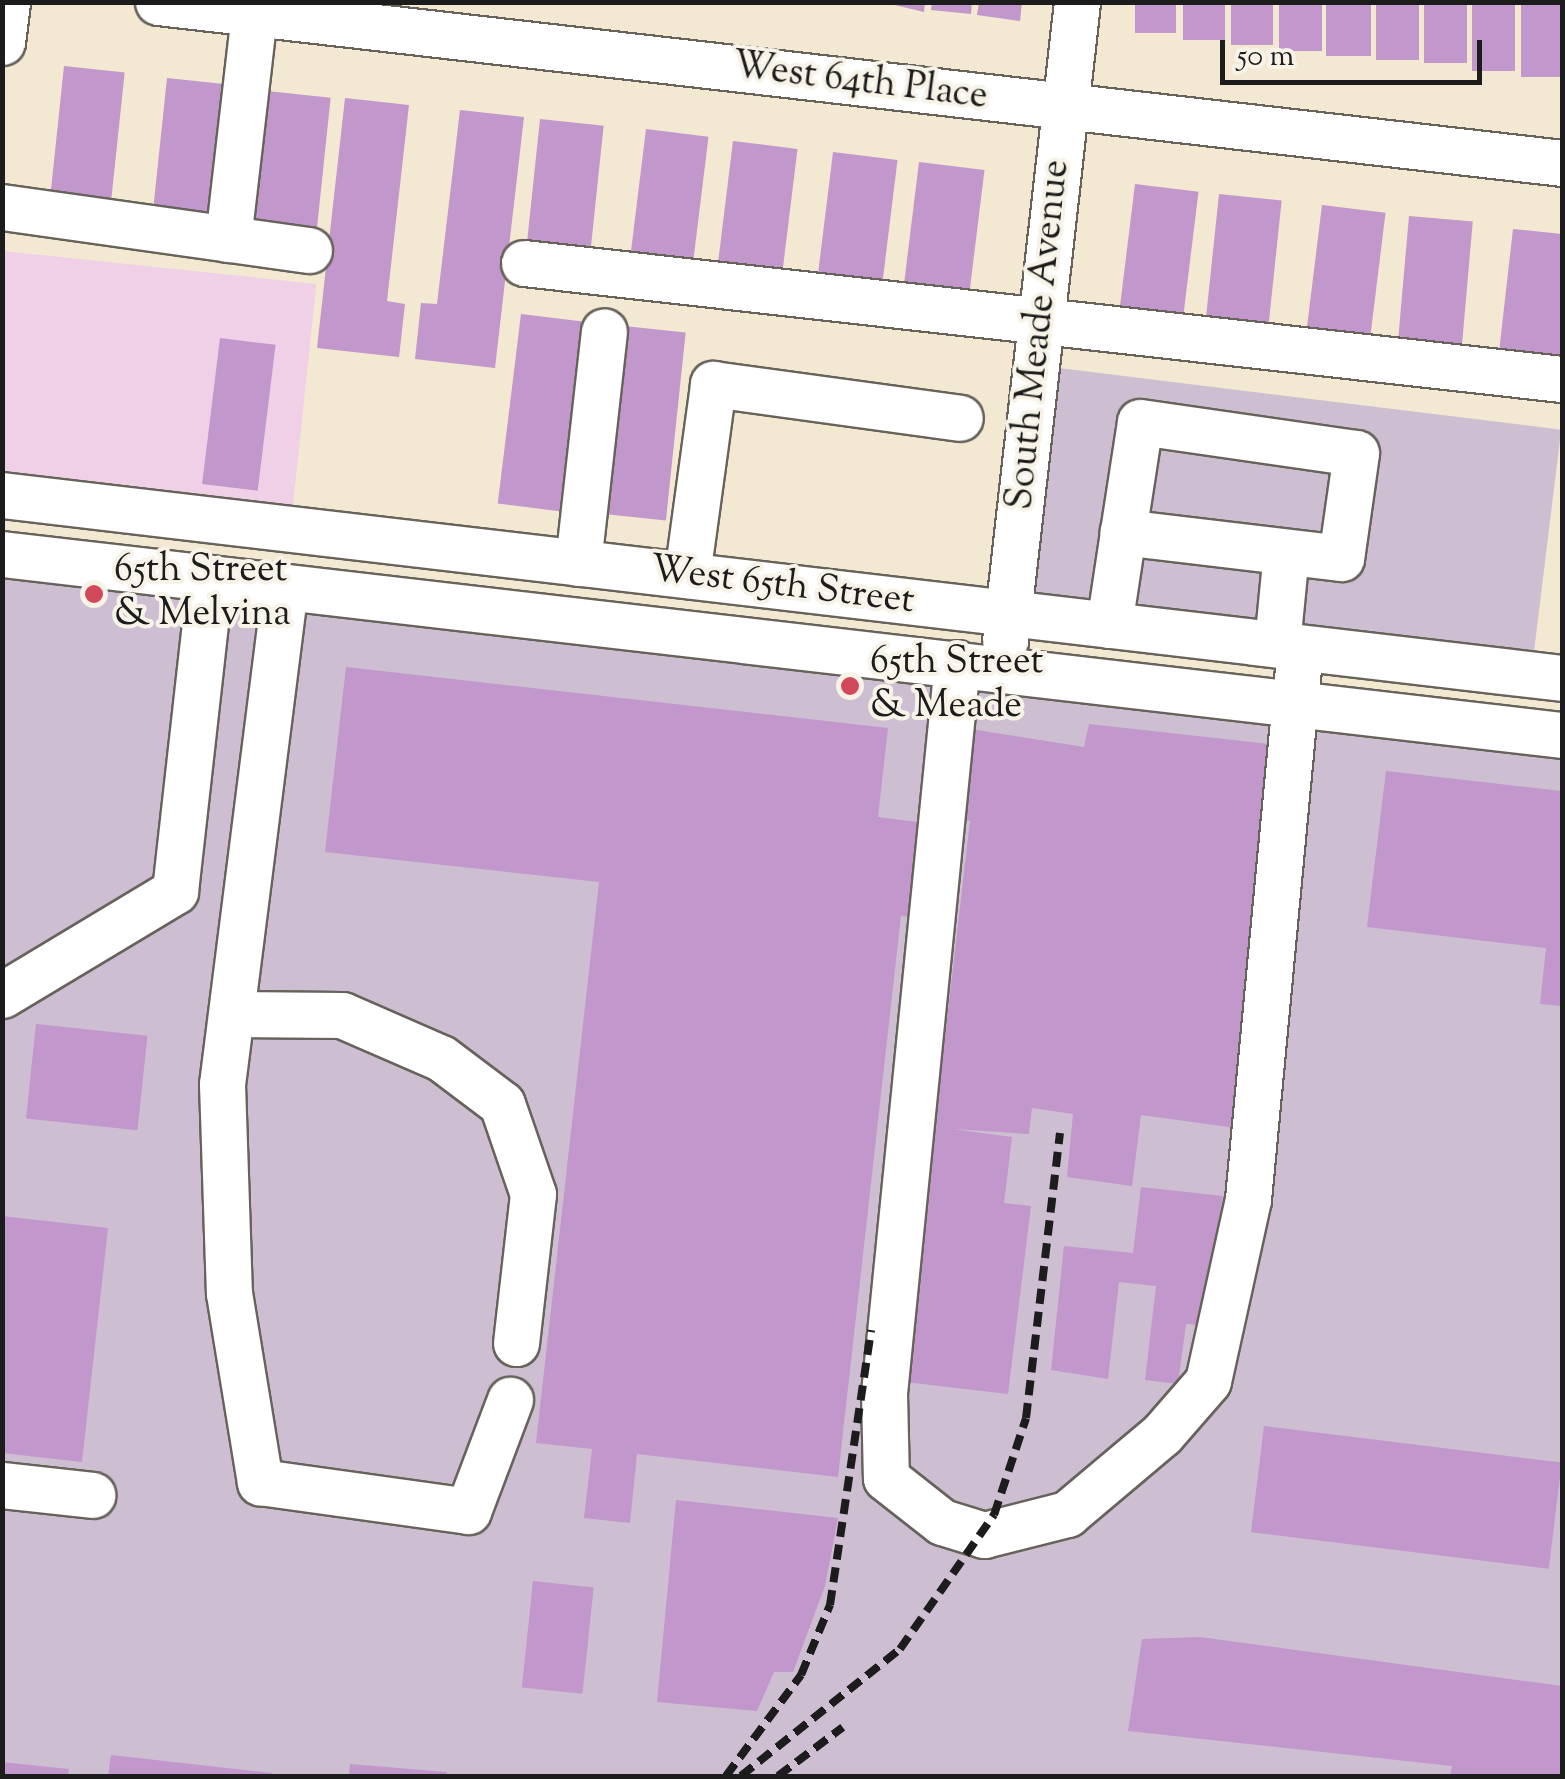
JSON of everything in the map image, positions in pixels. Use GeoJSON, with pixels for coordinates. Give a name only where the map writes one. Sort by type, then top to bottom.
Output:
{"type":"FeatureCollection","features":[{"type":"Feature","properties":{"kind":"street"},"geometry":{"type":"LineString","coordinates":[[2,42],[7,2]]}},
{"type":"Feature","properties":{"kind":"street","name":"West 64th Place"},"geometry":{"type":"LineString","coordinates":[[158,2],[1562,163]]}},
{"type":"Feature","properties":{"kind":"street","name":"South Meade Avenue"},"geometry":{"type":"LineString","coordinates":[[1002,668],[1077,2]]}},
{"type":"Feature","properties":{"kind":"street"},"geometry":{"type":"LineString","coordinates":[[228,239],[254,14]]}},
{"type":"Feature","properties":{"kind":"street"},"geometry":{"type":"LineString","coordinates":[[2,207],[309,250]]}},
{"type":"Feature","properties":{"kind":"street"},"geometry":{"type":"LineString","coordinates":[[524,263],[1562,379]]}},
{"type":"Feature","properties":{"kind":"street"},"geometry":{"type":"LineString","coordinates":[[578,563],[604,330]]}},
{"type":"Feature","properties":{"kind":"street"},"geometry":{"type":"LineString","coordinates":[[687,575],[713,384],[960,418]]}},
{"type":"Feature","properties":{"kind":"street"},"geometry":{"type":"LineString","coordinates":[[1109,625],[1123,532],[1140,422],[1356,453],[1342,558],[1123,532]]}},
{"type":"Feature","properties":{"kind":"street","name":"West 65th Street"},"geometry":{"type":"LineString","coordinates":[[2,495],[1562,678]]}},
{"type":"Feature","properties":{"kind":"street"},"geometry":{"type":"LineString","coordinates":[[957,663],[884,1392],[886,1478],[942,1522],[984,1535],[1067,1514],[1162,1434],[1208,1380],[1248,1198],[1294,703],[1286,552]]}},
{"type":"Feature","properties":{"kind":"street","name":"West 65th Street"},"geometry":{"type":"LineString","coordinates":[[2,554],[1562,735]]}},
{"type":"Feature","properties":{"kind":"street"},"geometry":{"type":"LineString","coordinates":[[2,995],[175,891],[210,578]]}},
{"type":"Feature","properties":{"kind":"street"},"geometry":{"type":"LineString","coordinates":[[285,587],[222,1084],[228,1293],[260,1482],[468,1511],[510,1400]]}},
{"type":"Feature","properties":{"kind":"street"},"geometry":{"type":"LineString","coordinates":[[233,1014],[342,1015],[442,1058],[502,1104],[533,1194],[516,1343]]}},
{"type":"Feature","properties":{"kind":"street"},"geometry":{"type":"LineString","coordinates":[[2,1485],[92,1494]]}},
{"type":"Feature","properties":{"kind":"shaded area"},"geometry":{"type":"Polygon","coordinates":[[[3,251],[316,284],[292,514],[2,483],[3,251]]]}},
{"type":"Feature","properties":{"kind":"shaded area"},"geometry":{"type":"Polygon","coordinates":[[[1059,368],[1561,430],[1533,659],[1031,597],[1059,368]]]}},
{"type":"Feature","properties":{"kind":"shaded area"},"geometry":{"type":"Polygon","coordinates":[[[2,570],[1562,742],[1562,1776],[3,1776],[2,570]]]}},
{"type":"Feature","properties":{"kind":"building"},"geometry":{"type":"Polygon","coordinates":[[[882,2],[925,2],[924,12],[882,2]]]}},
{"type":"Feature","properties":{"kind":"building"},"geometry":{"type":"Polygon","coordinates":[[[932,2],[972,2],[971,14],[931,10],[932,2]]]}},
{"type":"Feature","properties":{"kind":"building"},"geometry":{"type":"Polygon","coordinates":[[[979,2],[1022,2],[1020,21],[977,15],[979,2]]]}},
{"type":"Feature","properties":{"kind":"building"},"geometry":{"type":"Polygon","coordinates":[[[1135,2],[1176,2],[1176,33],[1135,33],[1135,2]]]}},
{"type":"Feature","properties":{"kind":"building"},"geometry":{"type":"Polygon","coordinates":[[[1183,2],[1225,2],[1225,40],[1183,40],[1183,2]]]}},
{"type":"Feature","properties":{"kind":"building"},"geometry":{"type":"Polygon","coordinates":[[[1231,2],[1273,2],[1273,45],[1231,45],[1231,2]]]}},
{"type":"Feature","properties":{"kind":"building"},"geometry":{"type":"Polygon","coordinates":[[[1279,2],[1322,2],[1322,51],[1279,51],[1279,2]]]}},
{"type":"Feature","properties":{"kind":"building"},"geometry":{"type":"Polygon","coordinates":[[[1326,2],[1371,2],[1371,56],[1326,56],[1326,2]]]}},
{"type":"Feature","properties":{"kind":"building"},"geometry":{"type":"Polygon","coordinates":[[[1376,2],[1419,2],[1419,60],[1376,60],[1376,2]]]}},
{"type":"Feature","properties":{"kind":"building"},"geometry":{"type":"Polygon","coordinates":[[[1424,2],[1467,2],[1467,63],[1424,63],[1424,2]]]}},
{"type":"Feature","properties":{"kind":"building"},"geometry":{"type":"Polygon","coordinates":[[[1472,2],[1515,2],[1515,71],[1472,71],[1472,2]]]}},
{"type":"Feature","properties":{"kind":"building"},"geometry":{"type":"Polygon","coordinates":[[[1521,2],[1562,2],[1562,77],[1521,77],[1521,2]]]}},
{"type":"Feature","properties":{"kind":"building"},"geometry":{"type":"Polygon","coordinates":[[[64,66],[125,72],[110,210],[50,203],[64,66]]]}},
{"type":"Feature","properties":{"kind":"building"},"geometry":{"type":"Polygon","coordinates":[[[167,78],[229,84],[214,222],[153,215],[167,78]]]}},
{"type":"Feature","properties":{"kind":"building"},"geometry":{"type":"Polygon","coordinates":[[[267,91],[331,98],[317,229],[253,222],[267,91]]]}},
{"type":"Feature","properties":{"kind":"building"},"geometry":{"type":"Polygon","coordinates":[[[345,98],[409,105],[387,301],[405,304],[399,357],[317,348],[345,98]]]}},
{"type":"Feature","properties":{"kind":"building"},"geometry":{"type":"Polygon","coordinates":[[[460,110],[524,117],[495,368],[415,359],[421,303],[437,304],[460,110]]]}},
{"type":"Feature","properties":{"kind":"building"},"geometry":{"type":"Polygon","coordinates":[[[540,119],[604,126],[590,251],[527,244],[540,119]]]}},
{"type":"Feature","properties":{"kind":"building"},"geometry":{"type":"Polygon","coordinates":[[[646,129],[709,137],[693,262],[631,254],[646,129]]]}},
{"type":"Feature","properties":{"kind":"building"},"geometry":{"type":"Polygon","coordinates":[[[733,141],[798,149],[783,271],[718,263],[733,141]]]}},
{"type":"Feature","properties":{"kind":"building"},"geometry":{"type":"Polygon","coordinates":[[[833,152],[898,160],[882,283],[818,275],[833,152]]]}},
{"type":"Feature","properties":{"kind":"building"},"geometry":{"type":"Polygon","coordinates":[[[919,162],[985,170],[970,292],[904,284],[919,162]]]}},
{"type":"Feature","properties":{"kind":"building"},"geometry":{"type":"Polygon","coordinates":[[[1135,184],[1199,192],[1183,318],[1120,310],[1135,184]]]}},
{"type":"Feature","properties":{"kind":"building"},"geometry":{"type":"Polygon","coordinates":[[[1219,194],[1282,201],[1268,326],[1206,319],[1219,194]]]}},
{"type":"Feature","properties":{"kind":"building"},"geometry":{"type":"Polygon","coordinates":[[[1322,205],[1386,213],[1370,339],[1307,331],[1322,205]]]}},
{"type":"Feature","properties":{"kind":"building"},"geometry":{"type":"Polygon","coordinates":[[[1409,216],[1473,222],[1462,346],[1398,341],[1409,216]]]}},
{"type":"Feature","properties":{"kind":"building"},"geometry":{"type":"Polygon","coordinates":[[[1513,229],[1562,234],[1562,358],[1499,352],[1513,229]]]}},
{"type":"Feature","properties":{"kind":"building"},"geometry":{"type":"Polygon","coordinates":[[[521,314],[585,322],[561,511],[498,504],[521,314]]]}},
{"type":"Feature","properties":{"kind":"building"},"geometry":{"type":"Polygon","coordinates":[[[624,326],[686,332],[666,520],[604,514],[624,326]]]}},
{"type":"Feature","properties":{"kind":"building"},"geometry":{"type":"Polygon","coordinates":[[[220,338],[276,345],[258,491],[202,484],[220,338]]]}},
{"type":"Feature","properties":{"kind":"building"},"geometry":{"type":"Polygon","coordinates":[[[346,667],[888,728],[878,817],[933,824],[923,918],[901,916],[838,1477],[637,1454],[630,1523],[584,1518],[592,1449],[536,1443],[599,882],[325,852],[346,667]]]}},
{"type":"Feature","properties":{"kind":"building"},"geometry":{"type":"Polygon","coordinates":[[[1089,724],[1269,744],[1236,1128],[1141,1115],[1132,1186],[1067,1177],[1073,1114],[1032,1108],[1029,1134],[953,1129],[1012,1137],[1004,1203],[1031,1206],[1008,1394],[905,1382],[970,821],[955,817],[964,728],[1084,747],[1089,724]]]}},
{"type":"Feature","properties":{"kind":"building"},"geometry":{"type":"Polygon","coordinates":[[[1386,771],[1562,791],[1562,1006],[1540,1004],[1546,948],[1367,927],[1386,771]]]}},
{"type":"Feature","properties":{"kind":"building"},"geometry":{"type":"Polygon","coordinates":[[[36,1024],[147,1036],[137,1130],[26,1118],[36,1024]]]}},
{"type":"Feature","properties":{"kind":"building"},"geometry":{"type":"Polygon","coordinates":[[[1141,1187],[1223,1196],[1200,1325],[1186,1324],[1178,1384],[1145,1380],[1156,1286],[1119,1282],[1108,1379],[1051,1370],[1064,1246],[1133,1253],[1141,1187]]]}},
{"type":"Feature","properties":{"kind":"building"},"geometry":{"type":"Polygon","coordinates":[[[2,1216],[108,1228],[82,1462],[2,1453],[2,1216]]]}},
{"type":"Feature","properties":{"kind":"building"},"geometry":{"type":"Polygon","coordinates":[[[1264,1426],[1562,1463],[1549,1569],[1251,1532],[1264,1426]]]}},
{"type":"Feature","properties":{"kind":"building"},"geometry":{"type":"Polygon","coordinates":[[[676,1500],[838,1518],[825,1586],[793,1672],[774,1672],[757,1711],[657,1702],[676,1500]]]}},
{"type":"Feature","properties":{"kind":"building"},"geometry":{"type":"Polygon","coordinates":[[[533,1581],[594,1587],[582,1694],[522,1687],[533,1581]]]}},
{"type":"Feature","properties":{"kind":"building"},"geometry":{"type":"Polygon","coordinates":[[[1200,1637],[1562,1686],[1562,1776],[1450,1776],[1452,1766],[1128,1731],[1142,1639],[1200,1637]]]}},
{"type":"Feature","properties":{"kind":"building"},"geometry":{"type":"Polygon","coordinates":[[[111,1755],[272,1773],[108,1776],[111,1755]]]}},
{"type":"Feature","properties":{"kind":"building"},"geometry":{"type":"Polygon","coordinates":[[[2,1762],[69,1769],[68,1776],[2,1776],[2,1762]]]}},
{"type":"Feature","properties":{"kind":"building"},"geometry":{"type":"Polygon","coordinates":[[[350,1764],[447,1772],[447,1776],[349,1776],[350,1764]]]}},
{"type":"Feature","properties":{"kind":"railway"},"geometry":{"type":"LineString","coordinates":[[741,1776],[900,1649],[994,1515],[1026,1418],[1060,1133]]}},
{"type":"Feature","properties":{"kind":"railway"},"geometry":{"type":"LineString","coordinates":[[726,1776],[801,1675],[830,1605],[871,1330]]}},
{"type":"Feature","properties":{"kind":"railway"},"geometry":{"type":"LineString","coordinates":[[778,1776],[843,1727]]}},
{"type":"Feature","properties":{"kind":"place","name":"65th Street & Melvina"},"geometry":{"type":"Point","coordinates":[94,594]}},
{"type":"Feature","properties":{"kind":"place","name":"65th Street & Meade"},"geometry":{"type":"Point","coordinates":[850,686]}}]}
